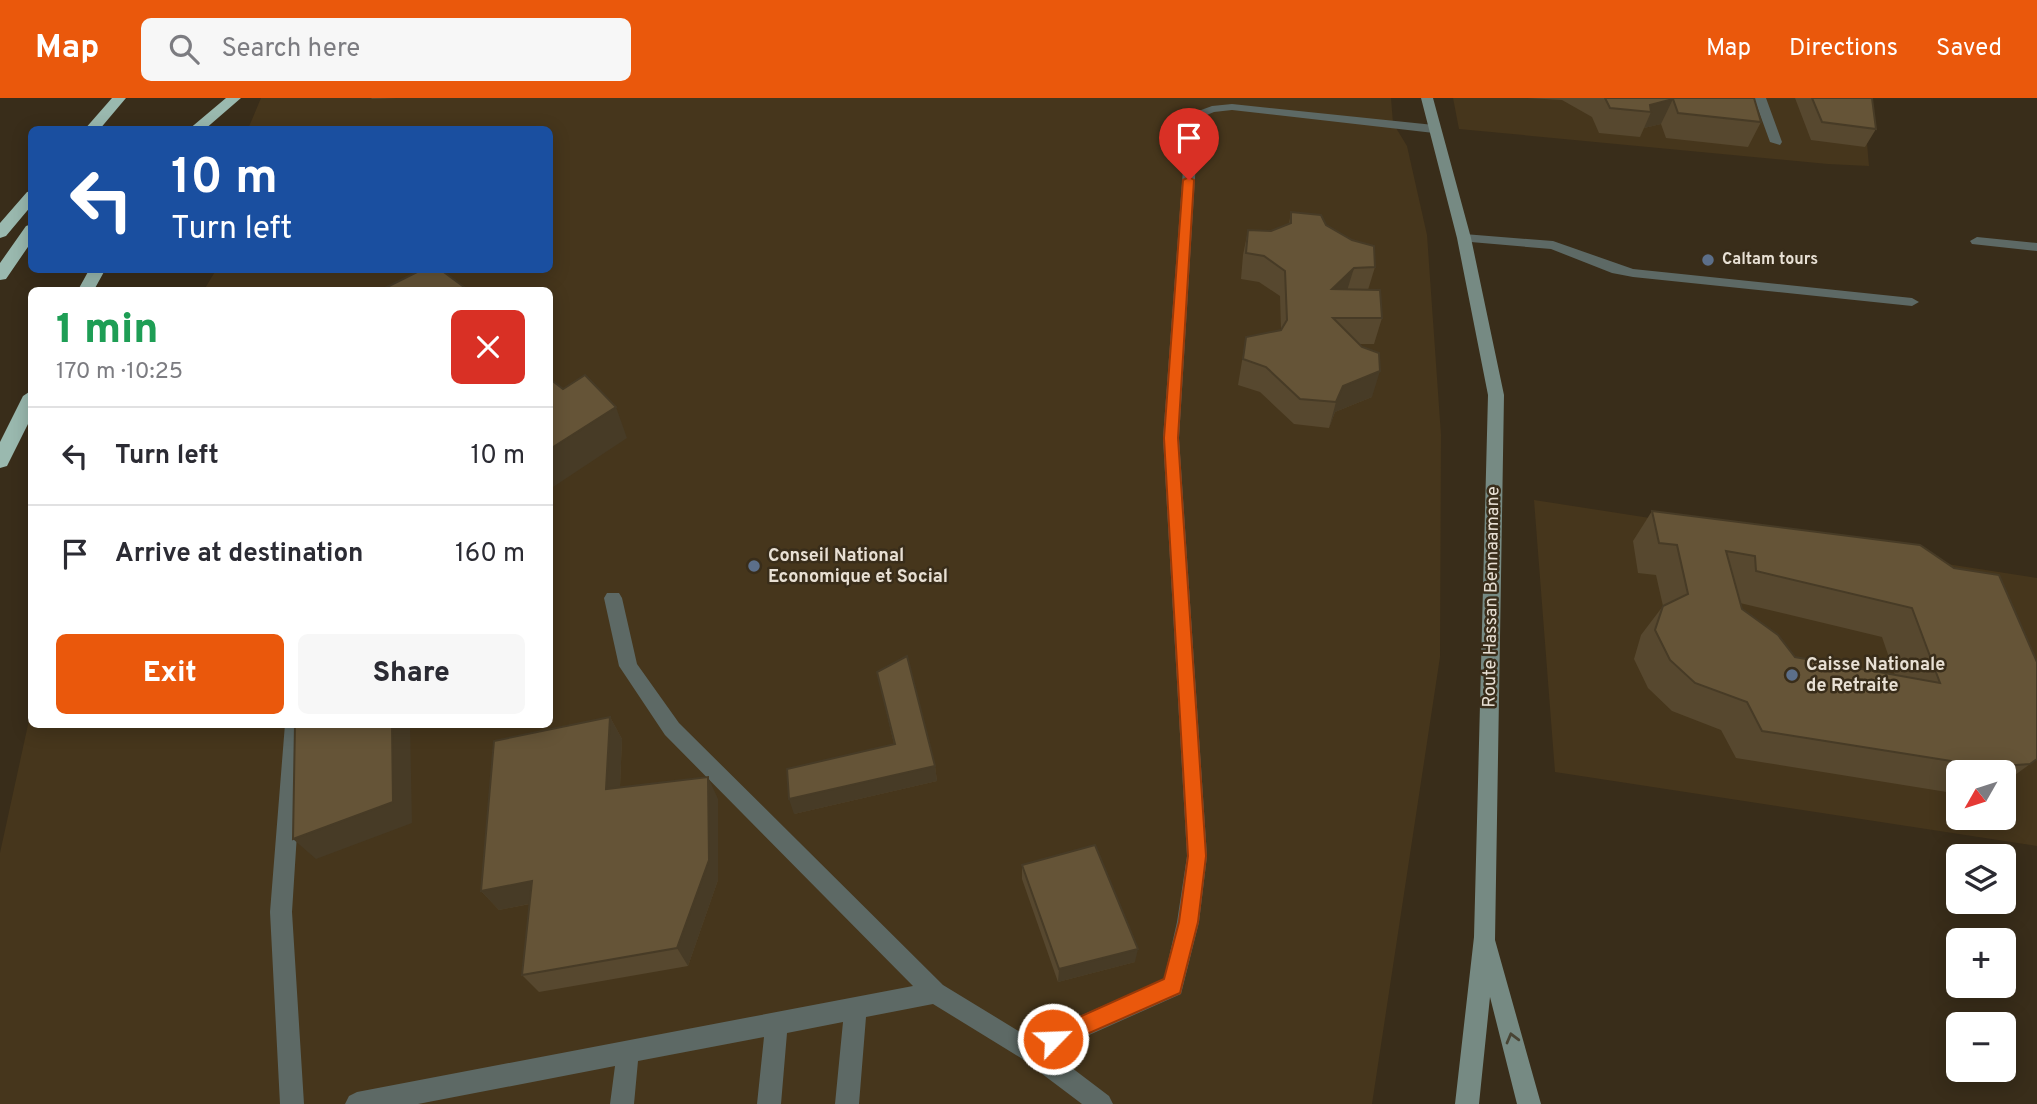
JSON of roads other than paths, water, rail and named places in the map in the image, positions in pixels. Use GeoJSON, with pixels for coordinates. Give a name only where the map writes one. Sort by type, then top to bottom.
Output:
{"type":"FeatureCollection","features":[{"type":"Feature","properties":{"kind":"highway"},"geometry":{"type":"LineString","coordinates":[[94,126],[119,98]]}},
{"type":"Feature","properties":{"kind":"highway"},"geometry":{"type":"LineString","coordinates":[[107,126],[127,98]]}},
{"type":"Feature","properties":{"kind":"highway"},"geometry":{"type":"LineString","coordinates":[[196,126],[217,98]]}},
{"type":"Feature","properties":{"kind":"highway"},"geometry":{"type":"LineString","coordinates":[[198,126],[234,98]]}},
{"type":"Feature","properties":{"kind":"highway"},"geometry":{"type":"LineString","coordinates":[[0,233],[28,200]]}},
{"type":"Feature","properties":{"kind":"highway"},"geometry":{"type":"LineString","coordinates":[[0,275],[28,235]]}},
{"type":"Feature","properties":{"kind":"highway"},"geometry":{"type":"LineString","coordinates":[[0,461],[28,404]]}},
{"type":"Feature","properties":{"kind":"main road","name":"Route Hassan Bennaamane"},"geometry":{"type":"LineString","coordinates":[[1427,98],[1464,238],[1496,395],[1485,937],[1467,1104]]}},
{"type":"Feature","properties":{"kind":"main road"},"geometry":{"type":"LineString","coordinates":[[1485,937],[1530,1104]]}},
{"type":"Feature","properties":{"kind":"street"},"geometry":{"type":"LineString","coordinates":[[1760,98],[1776,142]]}},
{"type":"Feature","properties":{"kind":"street"},"geometry":{"type":"LineString","coordinates":[[1030,1049],[1173,986],[1188,922],[1197,856],[1171,438],[1192,129],[1197,115],[1212,108],[1232,107],[1434,129]]}},
{"type":"Feature","properties":{"kind":"street"},"geometry":{"type":"LineString","coordinates":[[1464,238],[1553,246],[1617,271],[1912,302]]}},
{"type":"Feature","properties":{"kind":"street"},"geometry":{"type":"LineString","coordinates":[[1978,241],[2037,247]]}},
{"type":"Feature","properties":{"kind":"street"},"geometry":{"type":"LineString","coordinates":[[612,598],[628,666],[671,729],[934,993],[1030,1049],[1101,1104]]}},
{"type":"Feature","properties":{"kind":"street"},"geometry":{"type":"LineString","coordinates":[[292,1104],[281,912],[295,728]]}},
{"type":"Feature","properties":{"kind":"street"},"geometry":{"type":"LineString","coordinates":[[356,1104],[934,993]]}},
{"type":"Feature","properties":{"kind":"street"},"geometry":{"type":"LineString","coordinates":[[847,1104],[856,1008]]}},
{"type":"Feature","properties":{"kind":"street"},"geometry":{"type":"LineString","coordinates":[[769,1104],[777,1023]]}},
{"type":"Feature","properties":{"kind":"street"},"geometry":{"type":"LineString","coordinates":[[622,1104],[628,1051]]}},
{"type":"Feature","properties":{"kind":"place","name":"Caltam tours"},"geometry":{"type":"Point","coordinates":[1708,260]}},
{"type":"Feature","properties":{"kind":"place","name":"Conseil National Economique et Social"},"geometry":{"type":"Point","coordinates":[754,566]}},
{"type":"Feature","properties":{"kind":"place","name":"Caisse Nationale de Retraite"},"geometry":{"type":"Point","coordinates":[1792,675]}}]}
